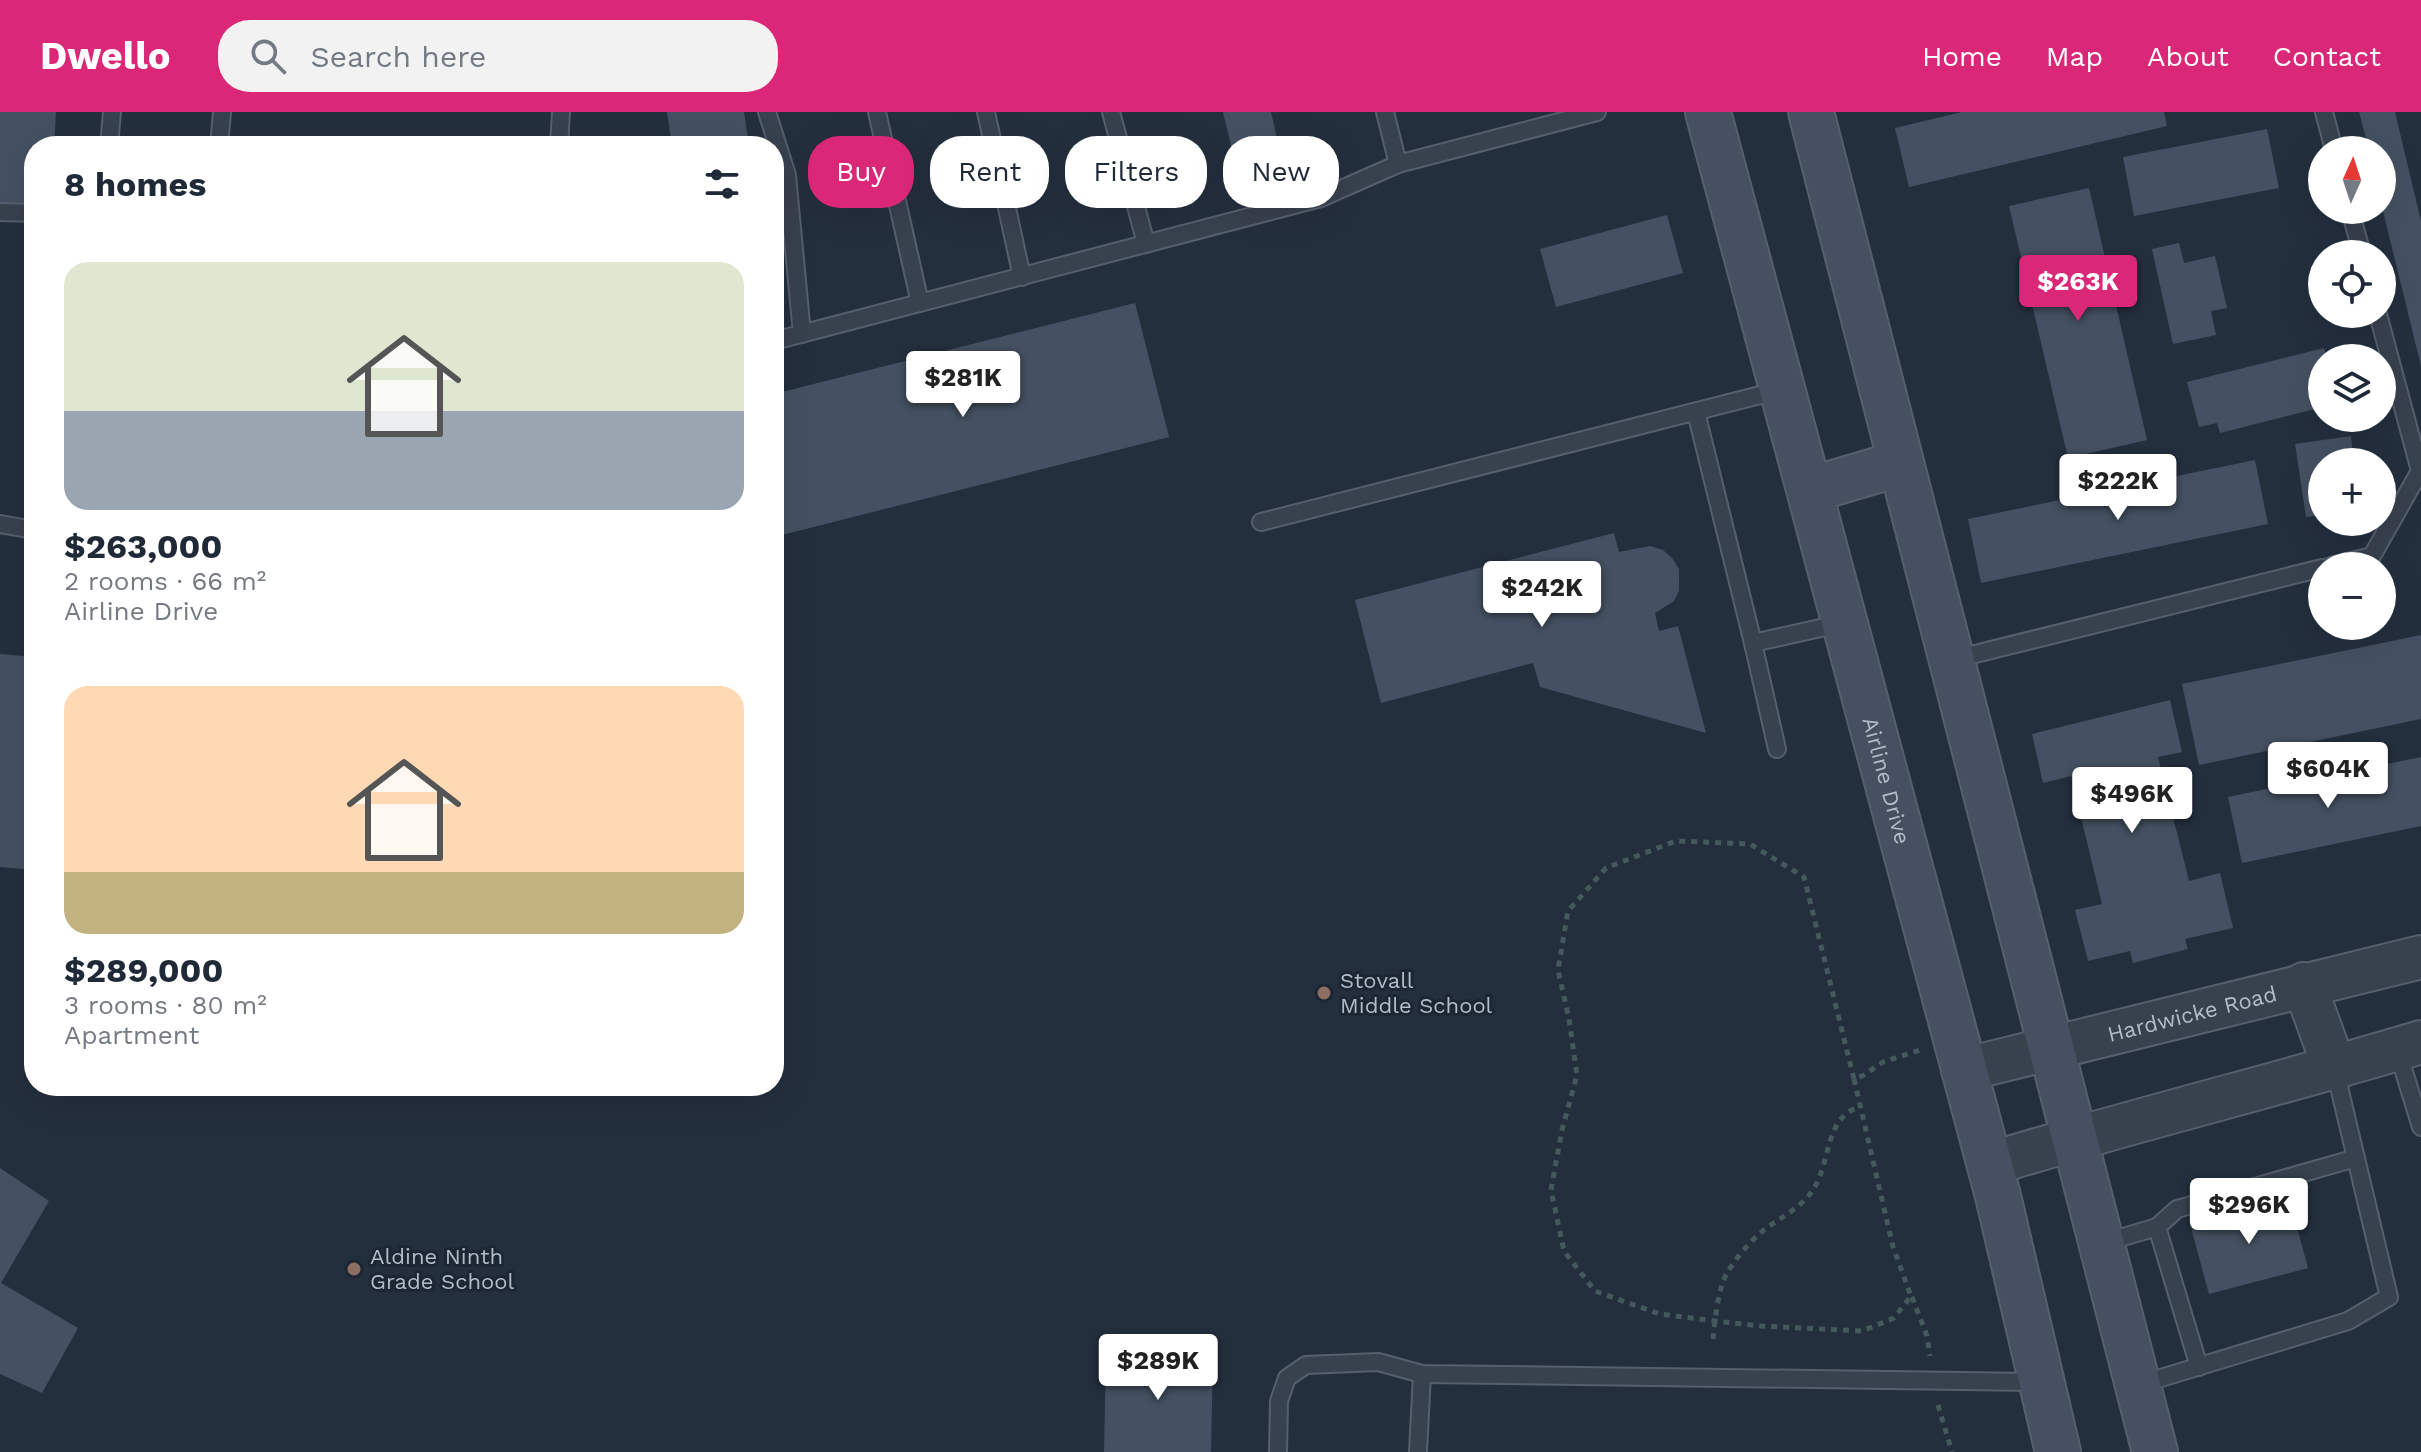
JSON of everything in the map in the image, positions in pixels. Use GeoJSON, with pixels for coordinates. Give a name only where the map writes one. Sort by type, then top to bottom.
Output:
{"type":"FeatureCollection","features":[{"type":"Feature","properties":{"kind":"main road","name":"Airline Drive"},"geometry":{"type":"LineString","coordinates":[[1708,112],[1845,623],[1946,1059],[1990,1164],[2058,1452]]}},
{"type":"Feature","properties":{"kind":"main road"},"geometry":{"type":"LineString","coordinates":[[1811,112],[2155,1452]]}},
{"type":"Feature","properties":{"kind":"main road"},"geometry":{"type":"LineString","coordinates":[[1810,490],[1901,463]]}},
{"type":"Feature","properties":{"kind":"street","name":"Hardwicke Road"},"geometry":{"type":"LineString","coordinates":[[1946,1059],[2051,1048],[2421,957]]}},
{"type":"Feature","properties":{"kind":"street"},"geometry":{"type":"LineString","coordinates":[[2304,984],[2335,1069]]}},
{"type":"Feature","properties":{"kind":"street"},"geometry":{"type":"LineString","coordinates":[[1990,1164],[2409,1046]]}},
{"type":"Feature","properties":{"kind":"lane"},"geometry":{"type":"LineString","coordinates":[[110,136],[112,112]]}},
{"type":"Feature","properties":{"kind":"lane"},"geometry":{"type":"LineString","coordinates":[[220,136],[222,112]]}},
{"type":"Feature","properties":{"kind":"lane"},"geometry":{"type":"LineString","coordinates":[[560,136],[561,112]]}},
{"type":"Feature","properties":{"kind":"lane"},"geometry":{"type":"LineString","coordinates":[[767,112],[775,136]]}},
{"type":"Feature","properties":{"kind":"lane"},"geometry":{"type":"LineString","coordinates":[[877,112],[920,303]]}},
{"type":"Feature","properties":{"kind":"lane"},"geometry":{"type":"LineString","coordinates":[[986,112],[1022,277]]}},
{"type":"Feature","properties":{"kind":"lane"},"geometry":{"type":"LineString","coordinates":[[1111,112],[1146,244]]}},
{"type":"Feature","properties":{"kind":"lane"},"geometry":{"type":"LineString","coordinates":[[1385,112],[1398,164]]}},
{"type":"Feature","properties":{"kind":"lane"},"geometry":{"type":"LineString","coordinates":[[784,338],[1321,198],[1398,164],[1540,120],[1597,112]]}},
{"type":"Feature","properties":{"kind":"lane"},"geometry":{"type":"LineString","coordinates":[[2324,112],[2330,136]]}},
{"type":"Feature","properties":{"kind":"lane"},"geometry":{"type":"LineString","coordinates":[[784,166],[802,334]]}},
{"type":"Feature","properties":{"kind":"lane"},"geometry":{"type":"LineString","coordinates":[[0,212],[24,213]]}},
{"type":"Feature","properties":{"kind":"lane"},"geometry":{"type":"LineString","coordinates":[[2374,552],[2420,471],[2417,445],[2382,328]]}},
{"type":"Feature","properties":{"kind":"lane"},"geometry":{"type":"LineString","coordinates":[[1261,522],[1782,390]]}},
{"type":"Feature","properties":{"kind":"lane"},"geometry":{"type":"LineString","coordinates":[[1696,412],[1777,749]]}},
{"type":"Feature","properties":{"kind":"lane"},"geometry":{"type":"LineString","coordinates":[[0,524],[24,528]]}},
{"type":"Feature","properties":{"kind":"lane"},"geometry":{"type":"LineString","coordinates":[[1952,660],[2308,571]]}},
{"type":"Feature","properties":{"kind":"lane"},"geometry":{"type":"LineString","coordinates":[[1753,643],[1845,623]]}},
{"type":"Feature","properties":{"kind":"lane"},"geometry":{"type":"LineString","coordinates":[[2409,1046],[2421,1127]]}},
{"type":"Feature","properties":{"kind":"lane"},"geometry":{"type":"LineString","coordinates":[[2137,1386],[2348,1321],[2389,1297],[2335,1069]]}},
{"type":"Feature","properties":{"kind":"lane"},"geometry":{"type":"LineString","coordinates":[[2101,1244],[2157,1227],[2177,1209],[2356,1158]]}},
{"type":"Feature","properties":{"kind":"lane"},"geometry":{"type":"LineString","coordinates":[[2157,1227],[2199,1367]]}},
{"type":"Feature","properties":{"kind":"lane"},"geometry":{"type":"LineString","coordinates":[[1278,1452],[1279,1401],[1287,1378],[1306,1365],[1378,1362],[1422,1374],[2042,1382]]}},
{"type":"Feature","properties":{"kind":"lane"},"geometry":{"type":"LineString","coordinates":[[1418,1452],[1422,1374]]}},
{"type":"Feature","properties":{"kind":"path"},"geometry":{"type":"LineString","coordinates":[[1676,841],[1750,844],[1804,877],[1854,1079],[1893,1247],[1911,1296],[1894,1318],[1862,1331],[1761,1326],[1660,1314],[1595,1291],[1564,1251],[1551,1190],[1562,1130],[1577,1075],[1558,970],[1568,911],[1606,868],[1676,841]]}},
{"type":"Feature","properties":{"kind":"path"},"geometry":{"type":"LineString","coordinates":[[1854,1079],[1883,1062],[1946,1059]]}},
{"type":"Feature","properties":{"kind":"path"},"geometry":{"type":"LineString","coordinates":[[1713,1339],[1726,1274],[1758,1235],[1796,1209],[1814,1188],[1834,1127],[1848,1110],[1860,1107]]}},
{"type":"Feature","properties":{"kind":"building"},"geometry":{"type":"Polygon","coordinates":[[[0,112],[56,112],[55,136],[24,136],[24,206],[0,205],[0,112]]]}},
{"type":"Feature","properties":{"kind":"building"},"geometry":{"type":"Polygon","coordinates":[[[667,112],[744,112],[748,136],[671,136],[667,112]]]}},
{"type":"Feature","properties":{"kind":"building"},"geometry":{"type":"Polygon","coordinates":[[[1223,112],[1271,112],[1276,136],[1229,136],[1223,112]]]}},
{"type":"Feature","properties":{"kind":"building"},"geometry":{"type":"Polygon","coordinates":[[[1962,112],[2164,112],[2167,126],[1909,187],[1895,128],[1962,112]]]}},
{"type":"Feature","properties":{"kind":"building"},"geometry":{"type":"Polygon","coordinates":[[[2359,112],[2395,112],[2421,221],[2421,366],[2396,264],[2396,240],[2390,240],[2386,224],[2396,224],[2396,136],[2365,136],[2359,112]]]}},
{"type":"Feature","properties":{"kind":"building"},"geometry":{"type":"Polygon","coordinates":[[[2267,129],[2279,188],[2134,216],[2123,157],[2267,129]]]}},
{"type":"Feature","properties":{"kind":"building"},"geometry":{"type":"Polygon","coordinates":[[[2089,188],[2147,440],[2068,458],[2009,206],[2089,188]]]}},
{"type":"Feature","properties":{"kind":"building"},"geometry":{"type":"Polygon","coordinates":[[[1667,215],[1683,273],[1556,307],[1540,249],[1667,215]]]}},
{"type":"Feature","properties":{"kind":"building"},"geometry":{"type":"Polygon","coordinates":[[[2179,243],[2184,263],[2215,256],[2227,308],[2211,311],[2216,335],[2173,344],[2152,249],[2179,243]]]}},
{"type":"Feature","properties":{"kind":"building"},"geometry":{"type":"Polygon","coordinates":[[[1135,303],[1169,437],[784,534],[784,391],[1135,303]]]}},
{"type":"Feature","properties":{"kind":"building"},"geometry":{"type":"Polygon","coordinates":[[[2308,352],[2308,411],[2220,433],[2217,423],[2199,427],[2187,382],[2308,352]]]}},
{"type":"Feature","properties":{"kind":"building"},"geometry":{"type":"Polygon","coordinates":[[[2351,436],[2352,448],[2308,448],[2308,517],[2306,517],[2295,444],[2351,436]]]}},
{"type":"Feature","properties":{"kind":"building"},"geometry":{"type":"Polygon","coordinates":[[[2255,460],[2268,524],[1981,583],[1968,519],[2255,460]]]}},
{"type":"Feature","properties":{"kind":"building"},"geometry":{"type":"Polygon","coordinates":[[[1614,533],[1619,552],[1650,546],[1663,550],[1679,569],[1679,591],[1674,601],[1655,613],[1659,631],[1678,626],[1706,733],[1540,687],[1533,663],[1381,703],[1355,600],[1614,533]]]}},
{"type":"Feature","properties":{"kind":"building"},"geometry":{"type":"Polygon","coordinates":[[[2421,635],[2421,719],[2199,765],[2182,684],[2421,635]]]}},
{"type":"Feature","properties":{"kind":"building"},"geometry":{"type":"Polygon","coordinates":[[[0,654],[24,656],[24,869],[0,867],[0,654]]]}},
{"type":"Feature","properties":{"kind":"building"},"geometry":{"type":"Polygon","coordinates":[[[2170,700],[2182,752],[2158,757],[2189,881],[2220,873],[2233,928],[2185,939],[2188,949],[2133,963],[2130,951],[2088,961],[2075,910],[2102,904],[2071,776],[2043,783],[2032,734],[2170,700]]]}},
{"type":"Feature","properties":{"kind":"building"},"geometry":{"type":"Polygon","coordinates":[[[2421,757],[2421,826],[2242,863],[2228,797],[2421,757]]]}},
{"type":"Feature","properties":{"kind":"building"},"geometry":{"type":"Polygon","coordinates":[[[0,1168],[49,1201],[1,1283],[78,1328],[42,1393],[0,1374],[0,1168]]]}},
{"type":"Feature","properties":{"kind":"building"},"geometry":{"type":"Polygon","coordinates":[[[2289,1198],[2308,1268],[2209,1294],[2190,1224],[2289,1198]]]}},
{"type":"Feature","properties":{"kind":"building"},"geometry":{"type":"Polygon","coordinates":[[[1106,1352],[1213,1354],[1211,1452],[1104,1452],[1106,1352]]]}},
{"type":"Feature","properties":{"kind":"place","name":"Stovall Middle School"},"geometry":{"type":"Point","coordinates":[1324,993]}},
{"type":"Feature","properties":{"kind":"place","name":"Aldine Ninth Grade School"},"geometry":{"type":"Point","coordinates":[354,1269]}}]}
